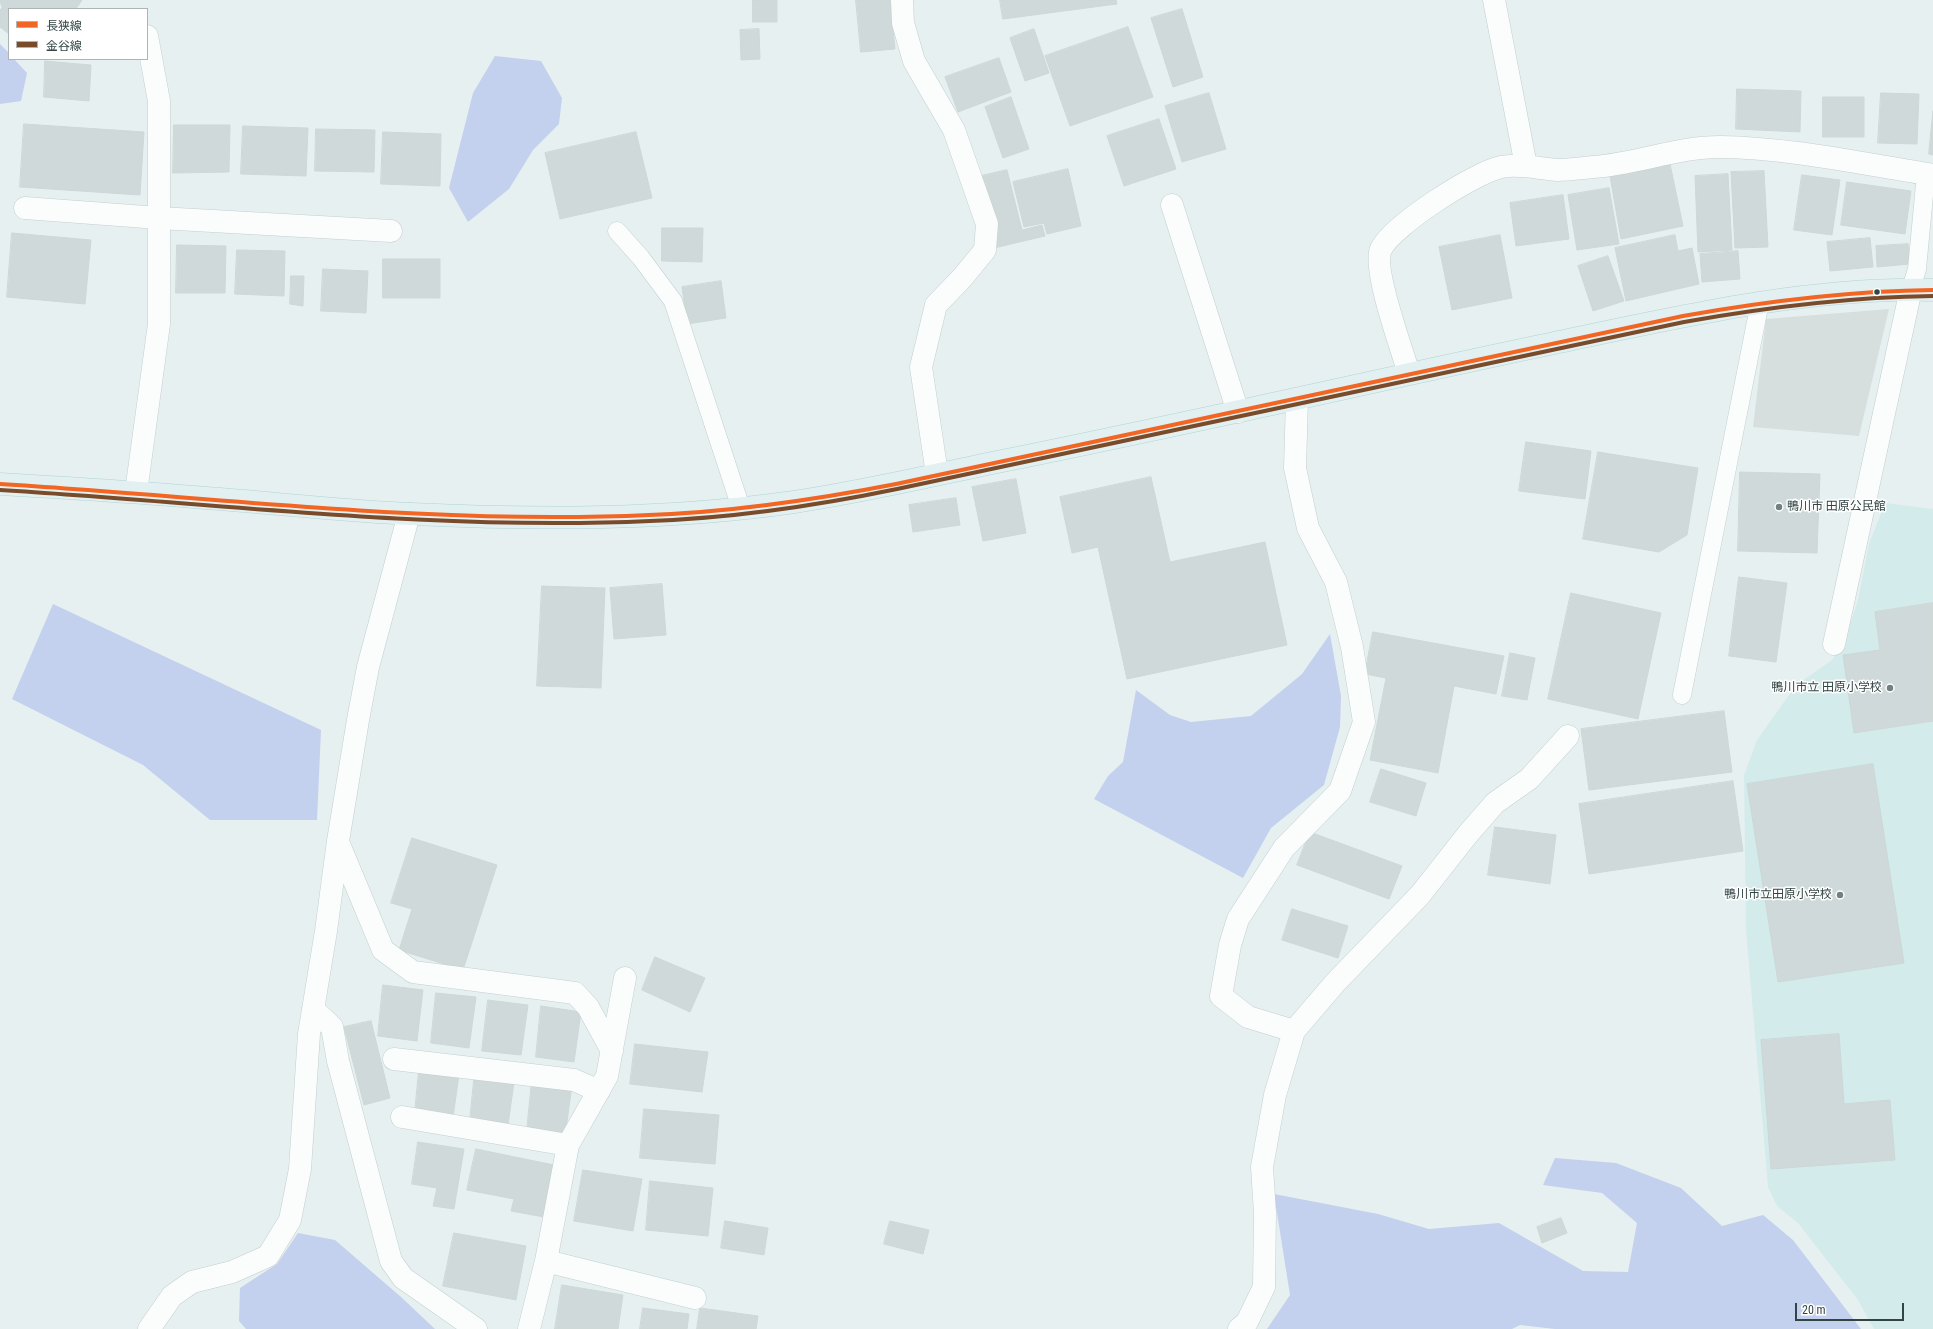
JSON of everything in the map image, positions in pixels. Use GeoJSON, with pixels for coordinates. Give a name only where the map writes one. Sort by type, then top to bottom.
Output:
{"type":"FeatureCollection","features":[{"type":"Feature","properties":{"kind":"main road"},"geometry":{"type":"LineString","coordinates":[[0,484],[136,492],[409,514],[517,517],[639,517],[741,508],[793,502],[861,490],[1238,412],[1409,373],[1760,302],[1835,292],[1933,290]]}},
{"type":"Feature","properties":{"kind":"street"},"geometry":{"type":"LineString","coordinates":[[902,0],[903,24],[914,61],[954,130],[987,224],[985,250],[962,278],[936,305],[921,367],[936,474]]}},
{"type":"Feature","properties":{"kind":"street"},"geometry":{"type":"LineString","coordinates":[[1494,0],[1526,166]]}},
{"type":"Feature","properties":{"kind":"street"},"geometry":{"type":"LineString","coordinates":[[136,492],[159,324],[159,101],[148,41]]}},
{"type":"Feature","properties":{"kind":"street"},"geometry":{"type":"LineString","coordinates":[[1409,373],[1380,275],[1381,250],[1398,228],[1441,197],[1469,181],[1500,167],[1526,166],[1559,170],[1597,167],[1681,150],[1720,147],[1820,157],[1930,175]]}},
{"type":"Feature","properties":{"kind":"street"},"geometry":{"type":"LineString","coordinates":[[1172,205],[1238,412]]}},
{"type":"Feature","properties":{"kind":"street"},"geometry":{"type":"LineString","coordinates":[[25,208],[159,218],[390,231]]}},
{"type":"Feature","properties":{"kind":"street"},"geometry":{"type":"LineString","coordinates":[[1834,644],[1910,290]]}},
{"type":"Feature","properties":{"kind":"street"},"geometry":{"type":"LineString","coordinates":[[1294,1031],[1248,1017],[1221,996],[1230,945],[1238,919],[1284,848],[1340,791],[1364,722],[1352,647],[1336,582],[1308,528],[1295,468],[1297,399]]}},
{"type":"Feature","properties":{"kind":"street"},"geometry":{"type":"LineString","coordinates":[[149,1329],[172,1296],[192,1282],[232,1272],[268,1256],[290,1220],[300,1168],[309,1034],[326,931],[338,841],[368,667],[409,514]]}},
{"type":"Feature","properties":{"kind":"street"},"geometry":{"type":"LineString","coordinates":[[1239,1329],[1247,1322],[1264,1287],[1265,1213],[1262,1167],[1275,1095],[1294,1031],[1335,983],[1420,895],[1468,834],[1495,803],[1529,779],[1568,736]]}},
{"type":"Feature","properties":{"kind":"street"},"geometry":{"type":"LineString","coordinates":[[338,841],[383,950],[413,972],[575,993],[588,1007],[612,1051]]}},
{"type":"Feature","properties":{"kind":"street"},"geometry":{"type":"LineString","coordinates":[[529,1329],[546,1261],[568,1145],[607,1076],[625,978]]}},
{"type":"Feature","properties":{"kind":"street"},"geometry":{"type":"LineString","coordinates":[[313,1009],[332,1027],[338,1061],[391,1261],[404,1278],[476,1329]]}},
{"type":"Feature","properties":{"kind":"street"},"geometry":{"type":"LineString","coordinates":[[394,1059],[574,1080],[599,1091]]}},
{"type":"Feature","properties":{"kind":"street"},"geometry":{"type":"LineString","coordinates":[[402,1117],[568,1145]]}},
{"type":"Feature","properties":{"kind":"street"},"geometry":{"type":"LineString","coordinates":[[546,1261],[695,1298]]}},
{"type":"Feature","properties":{"kind":"lane"},"geometry":{"type":"LineString","coordinates":[[1910,290],[1917,270],[1930,175]]}},
{"type":"Feature","properties":{"kind":"lane"},"geometry":{"type":"LineString","coordinates":[[617,231],[641,258],[673,300],[741,508]]}},
{"type":"Feature","properties":{"kind":"lane"},"geometry":{"type":"LineString","coordinates":[[1682,694],[1760,302]]}},
{"type":"Feature","properties":{"kind":"shaded area"},"geometry":{"type":"Polygon","coordinates":[[[0,44],[8,52],[8,60],[15,60],[27,73],[21,101],[0,104],[0,44]]]}},
{"type":"Feature","properties":{"kind":"shaded area"},"geometry":{"type":"Polygon","coordinates":[[[495,56],[541,61],[562,98],[559,124],[533,150],[509,189],[468,222],[449,188],[473,93],[495,56]]]}},
{"type":"Feature","properties":{"kind":"shaded area"},"geometry":{"type":"Polygon","coordinates":[[[1889,309],[1859,436],[1753,427],[1766,319],[1889,309]]]}},
{"type":"Feature","properties":{"kind":"shaded area","name":"鴨川市立田原小学校"},"geometry":{"type":"Polygon","coordinates":[[[1885,503],[1933,509],[1933,1329],[1874,1329],[1858,1300],[1798,1223],[1777,1206],[1768,1187],[1746,930],[1744,775],[1757,740],[1796,685],[1832,660],[1844,642],[1858,600],[1869,544],[1885,503]]]}},
{"type":"Feature","properties":{"kind":"shaded area"},"geometry":{"type":"Polygon","coordinates":[[[53,604],[321,730],[317,820],[210,820],[143,765],[12,699],[53,604]]]}},
{"type":"Feature","properties":{"kind":"shaded area"},"geometry":{"type":"Polygon","coordinates":[[[1330,634],[1341,696],[1340,727],[1324,785],[1271,828],[1243,878],[1094,799],[1108,776],[1123,762],[1136,690],[1170,715],[1191,722],[1251,716],[1302,674],[1330,634]]]}},
{"type":"Feature","properties":{"kind":"shaded area"},"geometry":{"type":"Polygon","coordinates":[[[1555,1158],[1616,1163],[1681,1188],[1722,1226],[1763,1215],[1793,1240],[1861,1329],[1555,1329],[1520,1325],[1512,1329],[1267,1329],[1290,1295],[1274,1194],[1378,1214],[1429,1229],[1499,1223],[1583,1271],[1628,1272],[1637,1223],[1602,1193],[1543,1185],[1555,1158]]]}},
{"type":"Feature","properties":{"kind":"shaded area"},"geometry":{"type":"Polygon","coordinates":[[[298,1233],[335,1240],[401,1297],[435,1329],[246,1329],[239,1321],[240,1288],[277,1264],[298,1233]]]}},
{"type":"Feature","properties":{"kind":"building"},"geometry":{"type":"Polygon","coordinates":[[[0,0],[82,0],[77,8],[8,8],[8,33],[0,27],[0,10],[2,8],[0,0]]]}},
{"type":"Feature","properties":{"kind":"building"},"geometry":{"type":"Polygon","coordinates":[[[753,0],[777,0],[777,22],[753,22],[753,0]]]}},
{"type":"Feature","properties":{"kind":"building"},"geometry":{"type":"Polygon","coordinates":[[[856,0],[890,0],[895,49],[861,52],[856,0]]]}},
{"type":"Feature","properties":{"kind":"building"},"geometry":{"type":"Polygon","coordinates":[[[1000,0],[1116,0],[1117,4],[1003,19],[1000,0]]]}},
{"type":"Feature","properties":{"kind":"building"},"geometry":{"type":"Polygon","coordinates":[[[1182,9],[1203,77],[1173,87],[1151,18],[1182,9]]]}},
{"type":"Feature","properties":{"kind":"building"},"geometry":{"type":"Polygon","coordinates":[[[1128,27],[1153,97],[1070,126],[1045,56],[1128,27]]]}},
{"type":"Feature","properties":{"kind":"building"},"geometry":{"type":"Polygon","coordinates":[[[759,29],[760,59],[741,60],[740,30],[759,29]]]}},
{"type":"Feature","properties":{"kind":"building"},"geometry":{"type":"Polygon","coordinates":[[[1034,29],[1049,73],[1025,81],[1010,38],[1034,29]]]}},
{"type":"Feature","properties":{"kind":"building"},"geometry":{"type":"Polygon","coordinates":[[[999,58],[1011,92],[958,112],[945,77],[999,58]]]}},
{"type":"Feature","properties":{"kind":"building"},"geometry":{"type":"Polygon","coordinates":[[[45,61],[91,65],[89,101],[44,97],[45,61]]]}},
{"type":"Feature","properties":{"kind":"building"},"geometry":{"type":"Polygon","coordinates":[[[1737,89],[1801,91],[1800,132],[1736,129],[1737,89]]]}},
{"type":"Feature","properties":{"kind":"building"},"geometry":{"type":"Polygon","coordinates":[[[1209,93],[1226,149],[1182,162],[1165,106],[1209,93]]]}},
{"type":"Feature","properties":{"kind":"building"},"geometry":{"type":"Polygon","coordinates":[[[1881,93],[1919,94],[1917,144],[1878,143],[1881,93]]]}},
{"type":"Feature","properties":{"kind":"building"},"geometry":{"type":"Polygon","coordinates":[[[1011,97],[1029,149],[1003,158],[985,107],[1011,97]]]}},
{"type":"Feature","properties":{"kind":"building"},"geometry":{"type":"Polygon","coordinates":[[[1823,97],[1864,97],[1864,137],[1823,137],[1823,97]]]}},
{"type":"Feature","properties":{"kind":"building"},"geometry":{"type":"Polygon","coordinates":[[[1933,111],[1933,155],[1929,154],[1933,111]]]}},
{"type":"Feature","properties":{"kind":"building"},"geometry":{"type":"Polygon","coordinates":[[[1159,119],[1176,169],[1124,186],[1107,136],[1159,119]]]}},
{"type":"Feature","properties":{"kind":"building"},"geometry":{"type":"Polygon","coordinates":[[[24,124],[144,132],[140,195],[20,187],[24,124]]]}},
{"type":"Feature","properties":{"kind":"building"},"geometry":{"type":"Polygon","coordinates":[[[174,125],[230,125],[229,172],[173,173],[174,125]]]}},
{"type":"Feature","properties":{"kind":"building"},"geometry":{"type":"Polygon","coordinates":[[[243,126],[308,128],[306,176],[241,174],[243,126]]]}},
{"type":"Feature","properties":{"kind":"building"},"geometry":{"type":"Polygon","coordinates":[[[316,129],[375,130],[374,172],[315,171],[316,129]]]}},
{"type":"Feature","properties":{"kind":"building"},"geometry":{"type":"Polygon","coordinates":[[[383,132],[441,134],[440,186],[381,184],[383,132]]]}},
{"type":"Feature","properties":{"kind":"building"},"geometry":{"type":"Polygon","coordinates":[[[636,132],[652,198],[560,219],[545,153],[636,132]]]}},
{"type":"Feature","properties":{"kind":"building"},"geometry":{"type":"Polygon","coordinates":[[[1670,164],[1683,226],[1621,239],[1610,176],[1670,164]]]}},
{"type":"Feature","properties":{"kind":"building"},"geometry":{"type":"Polygon","coordinates":[[[1068,169],[1081,226],[1047,234],[1044,223],[1024,227],[1013,182],[1068,169]]]}},
{"type":"Feature","properties":{"kind":"building"},"geometry":{"type":"Polygon","coordinates":[[[1007,170],[1022,230],[1042,225],[1045,236],[994,248],[977,177],[1007,170]]]}},
{"type":"Feature","properties":{"kind":"building"},"geometry":{"type":"Polygon","coordinates":[[[1764,171],[1768,247],[1735,248],[1731,172],[1764,171]]]}},
{"type":"Feature","properties":{"kind":"building"},"geometry":{"type":"Polygon","coordinates":[[[1728,174],[1732,250],[1698,252],[1695,176],[1728,174]]]}},
{"type":"Feature","properties":{"kind":"building"},"geometry":{"type":"Polygon","coordinates":[[[1802,175],[1840,180],[1832,235],[1794,230],[1802,175]]]}},
{"type":"Feature","properties":{"kind":"building"},"geometry":{"type":"Polygon","coordinates":[[[1847,182],[1911,191],[1905,234],[1841,225],[1847,182]]]}},
{"type":"Feature","properties":{"kind":"building"},"geometry":{"type":"Polygon","coordinates":[[[1609,188],[1619,244],[1577,250],[1568,195],[1609,188]]]}},
{"type":"Feature","properties":{"kind":"building"},"geometry":{"type":"Polygon","coordinates":[[[1563,195],[1569,239],[1516,246],[1510,203],[1563,195]]]}},
{"type":"Feature","properties":{"kind":"building"},"geometry":{"type":"Polygon","coordinates":[[[662,228],[703,228],[702,262],[662,261],[662,228]]]}},
{"type":"Feature","properties":{"kind":"building"},"geometry":{"type":"Polygon","coordinates":[[[12,233],[91,240],[85,304],[7,297],[12,233]]]}},
{"type":"Feature","properties":{"kind":"building"},"geometry":{"type":"Polygon","coordinates":[[[1500,235],[1512,298],[1452,310],[1439,247],[1500,235]]]}},
{"type":"Feature","properties":{"kind":"building"},"geometry":{"type":"Polygon","coordinates":[[[1675,235],[1678,251],[1692,248],[1699,284],[1626,301],[1615,248],[1675,235]]]}},
{"type":"Feature","properties":{"kind":"building"},"geometry":{"type":"Polygon","coordinates":[[[1870,238],[1873,267],[1830,271],[1827,242],[1870,238]]]}},
{"type":"Feature","properties":{"kind":"building"},"geometry":{"type":"Polygon","coordinates":[[[1908,244],[1910,264],[1877,267],[1876,246],[1908,244]]]}},
{"type":"Feature","properties":{"kind":"building"},"geometry":{"type":"Polygon","coordinates":[[[177,245],[226,246],[225,293],[176,293],[177,245]]]}},
{"type":"Feature","properties":{"kind":"building"},"geometry":{"type":"Polygon","coordinates":[[[237,250],[285,251],[284,296],[235,294],[237,250]]]}},
{"type":"Feature","properties":{"kind":"building"},"geometry":{"type":"Polygon","coordinates":[[[1738,251],[1740,279],[1702,282],[1700,254],[1738,251]]]}},
{"type":"Feature","properties":{"kind":"building"},"geometry":{"type":"Polygon","coordinates":[[[1608,256],[1624,301],[1593,311],[1578,266],[1608,256]]]}},
{"type":"Feature","properties":{"kind":"building"},"geometry":{"type":"Polygon","coordinates":[[[383,259],[440,259],[440,298],[383,298],[383,259]]]}},
{"type":"Feature","properties":{"kind":"building"},"geometry":{"type":"Polygon","coordinates":[[[323,269],[368,271],[366,313],[321,311],[323,269]]]}},
{"type":"Feature","properties":{"kind":"building"},"geometry":{"type":"Polygon","coordinates":[[[291,276],[304,276],[303,306],[290,304],[291,276]]]}},
{"type":"Feature","properties":{"kind":"building"},"geometry":{"type":"Polygon","coordinates":[[[721,281],[726,318],[687,324],[682,287],[721,281]]]}},
{"type":"Feature","properties":{"kind":"building"},"geometry":{"type":"Polygon","coordinates":[[[1526,442],[1591,451],[1585,499],[1519,491],[1526,442]]]}},
{"type":"Feature","properties":{"kind":"building"},"geometry":{"type":"Polygon","coordinates":[[[1598,452],[1698,468],[1687,535],[1659,552],[1583,539],[1598,452]]]}},
{"type":"Feature","properties":{"kind":"building"},"geometry":{"type":"Polygon","coordinates":[[[1740,472],[1820,474],[1817,553],[1738,551],[1740,472]]]}},
{"type":"Feature","properties":{"kind":"building"},"geometry":{"type":"Polygon","coordinates":[[[1151,477],[1170,562],[1265,542],[1287,645],[1127,679],[1098,547],[1072,553],[1060,497],[1151,477]]]}},
{"type":"Feature","properties":{"kind":"building"},"geometry":{"type":"Polygon","coordinates":[[[1016,479],[1026,533],[983,541],[972,487],[1016,479]]]}},
{"type":"Feature","properties":{"kind":"building"},"geometry":{"type":"Polygon","coordinates":[[[956,498],[960,525],[913,532],[909,505],[956,498]]]}},
{"type":"Feature","properties":{"kind":"building"},"geometry":{"type":"Polygon","coordinates":[[[1739,577],[1787,583],[1776,662],[1729,656],[1739,577]]]}},
{"type":"Feature","properties":{"kind":"building"},"geometry":{"type":"Polygon","coordinates":[[[662,584],[666,635],[614,639],[610,588],[662,584]]]}},
{"type":"Feature","properties":{"kind":"building"},"geometry":{"type":"Polygon","coordinates":[[[542,586],[605,588],[601,688],[537,686],[542,586]]]}},
{"type":"Feature","properties":{"kind":"building"},"geometry":{"type":"Polygon","coordinates":[[[1571,593],[1661,613],[1638,719],[1548,699],[1571,593]]]}},
{"type":"Feature","properties":{"kind":"building","name":"鴨川市立 田原小学校"},"geometry":{"type":"Polygon","coordinates":[[[1933,603],[1933,721],[1854,733],[1843,655],[1880,650],[1875,612],[1933,603]]]}},
{"type":"Feature","properties":{"kind":"building"},"geometry":{"type":"Polygon","coordinates":[[[1373,632],[1504,656],[1496,694],[1454,686],[1438,773],[1370,760],[1386,678],[1365,674],[1373,632]]]}},
{"type":"Feature","properties":{"kind":"building"},"geometry":{"type":"Polygon","coordinates":[[[1510,653],[1535,658],[1527,700],[1502,696],[1510,653]]]}},
{"type":"Feature","properties":{"kind":"building"},"geometry":{"type":"Polygon","coordinates":[[[1724,711],[1732,772],[1589,790],[1581,729],[1724,711]]]}},
{"type":"Feature","properties":{"kind":"building"},"geometry":{"type":"Polygon","coordinates":[[[1873,764],[1904,963],[1778,982],[1747,784],[1873,764]]]}},
{"type":"Feature","properties":{"kind":"building"},"geometry":{"type":"Polygon","coordinates":[[[1381,769],[1426,783],[1416,816],[1370,802],[1381,769]]]}},
{"type":"Feature","properties":{"kind":"building"},"geometry":{"type":"Polygon","coordinates":[[[1733,781],[1743,851],[1589,874],[1579,804],[1733,781]]]}},
{"type":"Feature","properties":{"kind":"building"},"geometry":{"type":"Polygon","coordinates":[[[1495,827],[1556,835],[1550,884],[1488,875],[1495,827]]]}},
{"type":"Feature","properties":{"kind":"building"},"geometry":{"type":"Polygon","coordinates":[[[1310,832],[1402,866],[1389,899],[1297,865],[1310,832]]]}},
{"type":"Feature","properties":{"kind":"building"},"geometry":{"type":"Polygon","coordinates":[[[412,838],[497,865],[463,970],[399,950],[412,909],[391,903],[412,838]]]}},
{"type":"Feature","properties":{"kind":"building"},"geometry":{"type":"Polygon","coordinates":[[[1292,909],[1348,926],[1338,958],[1282,940],[1292,909]]]}},
{"type":"Feature","properties":{"kind":"building"},"geometry":{"type":"Polygon","coordinates":[[[655,957],[705,978],[690,1012],[642,990],[655,957]]]}},
{"type":"Feature","properties":{"kind":"building"},"geometry":{"type":"Polygon","coordinates":[[[383,985],[423,990],[417,1041],[378,1036],[383,985]]]}},
{"type":"Feature","properties":{"kind":"building"},"geometry":{"type":"Polygon","coordinates":[[[436,993],[476,997],[469,1048],[431,1043],[436,993]]]}},
{"type":"Feature","properties":{"kind":"building"},"geometry":{"type":"Polygon","coordinates":[[[488,1000],[528,1005],[521,1055],[482,1051],[488,1000]]]}},
{"type":"Feature","properties":{"kind":"building"},"geometry":{"type":"Polygon","coordinates":[[[541,1006],[581,1012],[574,1062],[536,1057],[541,1006]]]}},
{"type":"Feature","properties":{"kind":"building"},"geometry":{"type":"Polygon","coordinates":[[[371,1021],[390,1098],[364,1105],[344,1027],[371,1021]]]}},
{"type":"Feature","properties":{"kind":"building"},"geometry":{"type":"Polygon","coordinates":[[[1839,1034],[1844,1104],[1890,1100],[1895,1160],[1771,1169],[1761,1040],[1839,1034]]]}},
{"type":"Feature","properties":{"kind":"building"},"geometry":{"type":"Polygon","coordinates":[[[635,1044],[708,1052],[702,1092],[630,1084],[635,1044]]]}},
{"type":"Feature","properties":{"kind":"building"},"geometry":{"type":"Polygon","coordinates":[[[475,1070],[515,1075],[508,1125],[470,1121],[475,1070]]]}},
{"type":"Feature","properties":{"kind":"building"},"geometry":{"type":"Polygon","coordinates":[[[419,1071],[459,1075],[453,1117],[415,1112],[419,1071]]]}},
{"type":"Feature","properties":{"kind":"building"},"geometry":{"type":"Polygon","coordinates":[[[532,1080],[572,1085],[565,1136],[527,1131],[532,1080]]]}},
{"type":"Feature","properties":{"kind":"building"},"geometry":{"type":"Polygon","coordinates":[[[644,1109],[719,1115],[715,1164],[640,1158],[644,1109]]]}},
{"type":"Feature","properties":{"kind":"building"},"geometry":{"type":"Polygon","coordinates":[[[418,1142],[464,1149],[454,1209],[433,1206],[437,1188],[412,1184],[418,1142]]]}},
{"type":"Feature","properties":{"kind":"building"},"geometry":{"type":"Polygon","coordinates":[[[476,1149],[554,1165],[544,1217],[511,1211],[514,1199],[467,1190],[476,1149]]]}},
{"type":"Feature","properties":{"kind":"building"},"geometry":{"type":"Polygon","coordinates":[[[583,1170],[642,1179],[633,1231],[574,1221],[583,1170]]]}},
{"type":"Feature","properties":{"kind":"building"},"geometry":{"type":"Polygon","coordinates":[[[650,1181],[713,1188],[708,1236],[646,1230],[650,1181]]]}},
{"type":"Feature","properties":{"kind":"building"},"geometry":{"type":"Polygon","coordinates":[[[1561,1218],[1567,1233],[1542,1243],[1537,1227],[1561,1218]]]}},
{"type":"Feature","properties":{"kind":"building"},"geometry":{"type":"Polygon","coordinates":[[[725,1221],[768,1228],[764,1255],[721,1248],[725,1221]]]}},
{"type":"Feature","properties":{"kind":"building"},"geometry":{"type":"Polygon","coordinates":[[[890,1221],[929,1230],[923,1254],[884,1244],[890,1221]]]}},
{"type":"Feature","properties":{"kind":"building"},"geometry":{"type":"Polygon","coordinates":[[[454,1233],[526,1246],[516,1300],[443,1286],[454,1233]]]}},
{"type":"Feature","properties":{"kind":"building"},"geometry":{"type":"Polygon","coordinates":[[[562,1285],[623,1295],[618,1329],[555,1329],[562,1285]]]}},
{"type":"Feature","properties":{"kind":"building"},"geometry":{"type":"Polygon","coordinates":[[[643,1308],[689,1314],[687,1329],[640,1329],[643,1308]]]}},
{"type":"Feature","properties":{"kind":"building"},"geometry":{"type":"Polygon","coordinates":[[[700,1308],[758,1316],[756,1329],[697,1329],[700,1308]]]}},
{"type":"Feature","properties":{"kind":"transit line","name":"長狭線"},"geometry":{"type":"LineString","coordinates":[[0,484],[324,508],[486,516],[568,517],[649,515],[742,508],[804,500],[896,484],[1683,316],[1776,301],[1869,292],[1933,290]]}},
{"type":"Feature","properties":{"kind":"transit line","name":"金谷線"},"geometry":{"type":"LineString","coordinates":[[0,490],[325,514],[487,522],[569,523],[650,521],[743,514],[805,506],[897,489],[1684,322],[1808,304],[1870,298],[1933,296]]}},
{"type":"Feature","properties":{"kind":"place","name":"鴨川市 田原公民館"},"geometry":{"type":"Point","coordinates":[1779,507]}},
{"type":"Feature","properties":{"kind":"place","name":"鴨川市立 田原小学校"},"geometry":{"type":"Point","coordinates":[1890,688]}},
{"type":"Feature","properties":{"kind":"place","name":"鴨川市立田原小学校"},"geometry":{"type":"Point","coordinates":[1840,895]}}]}
